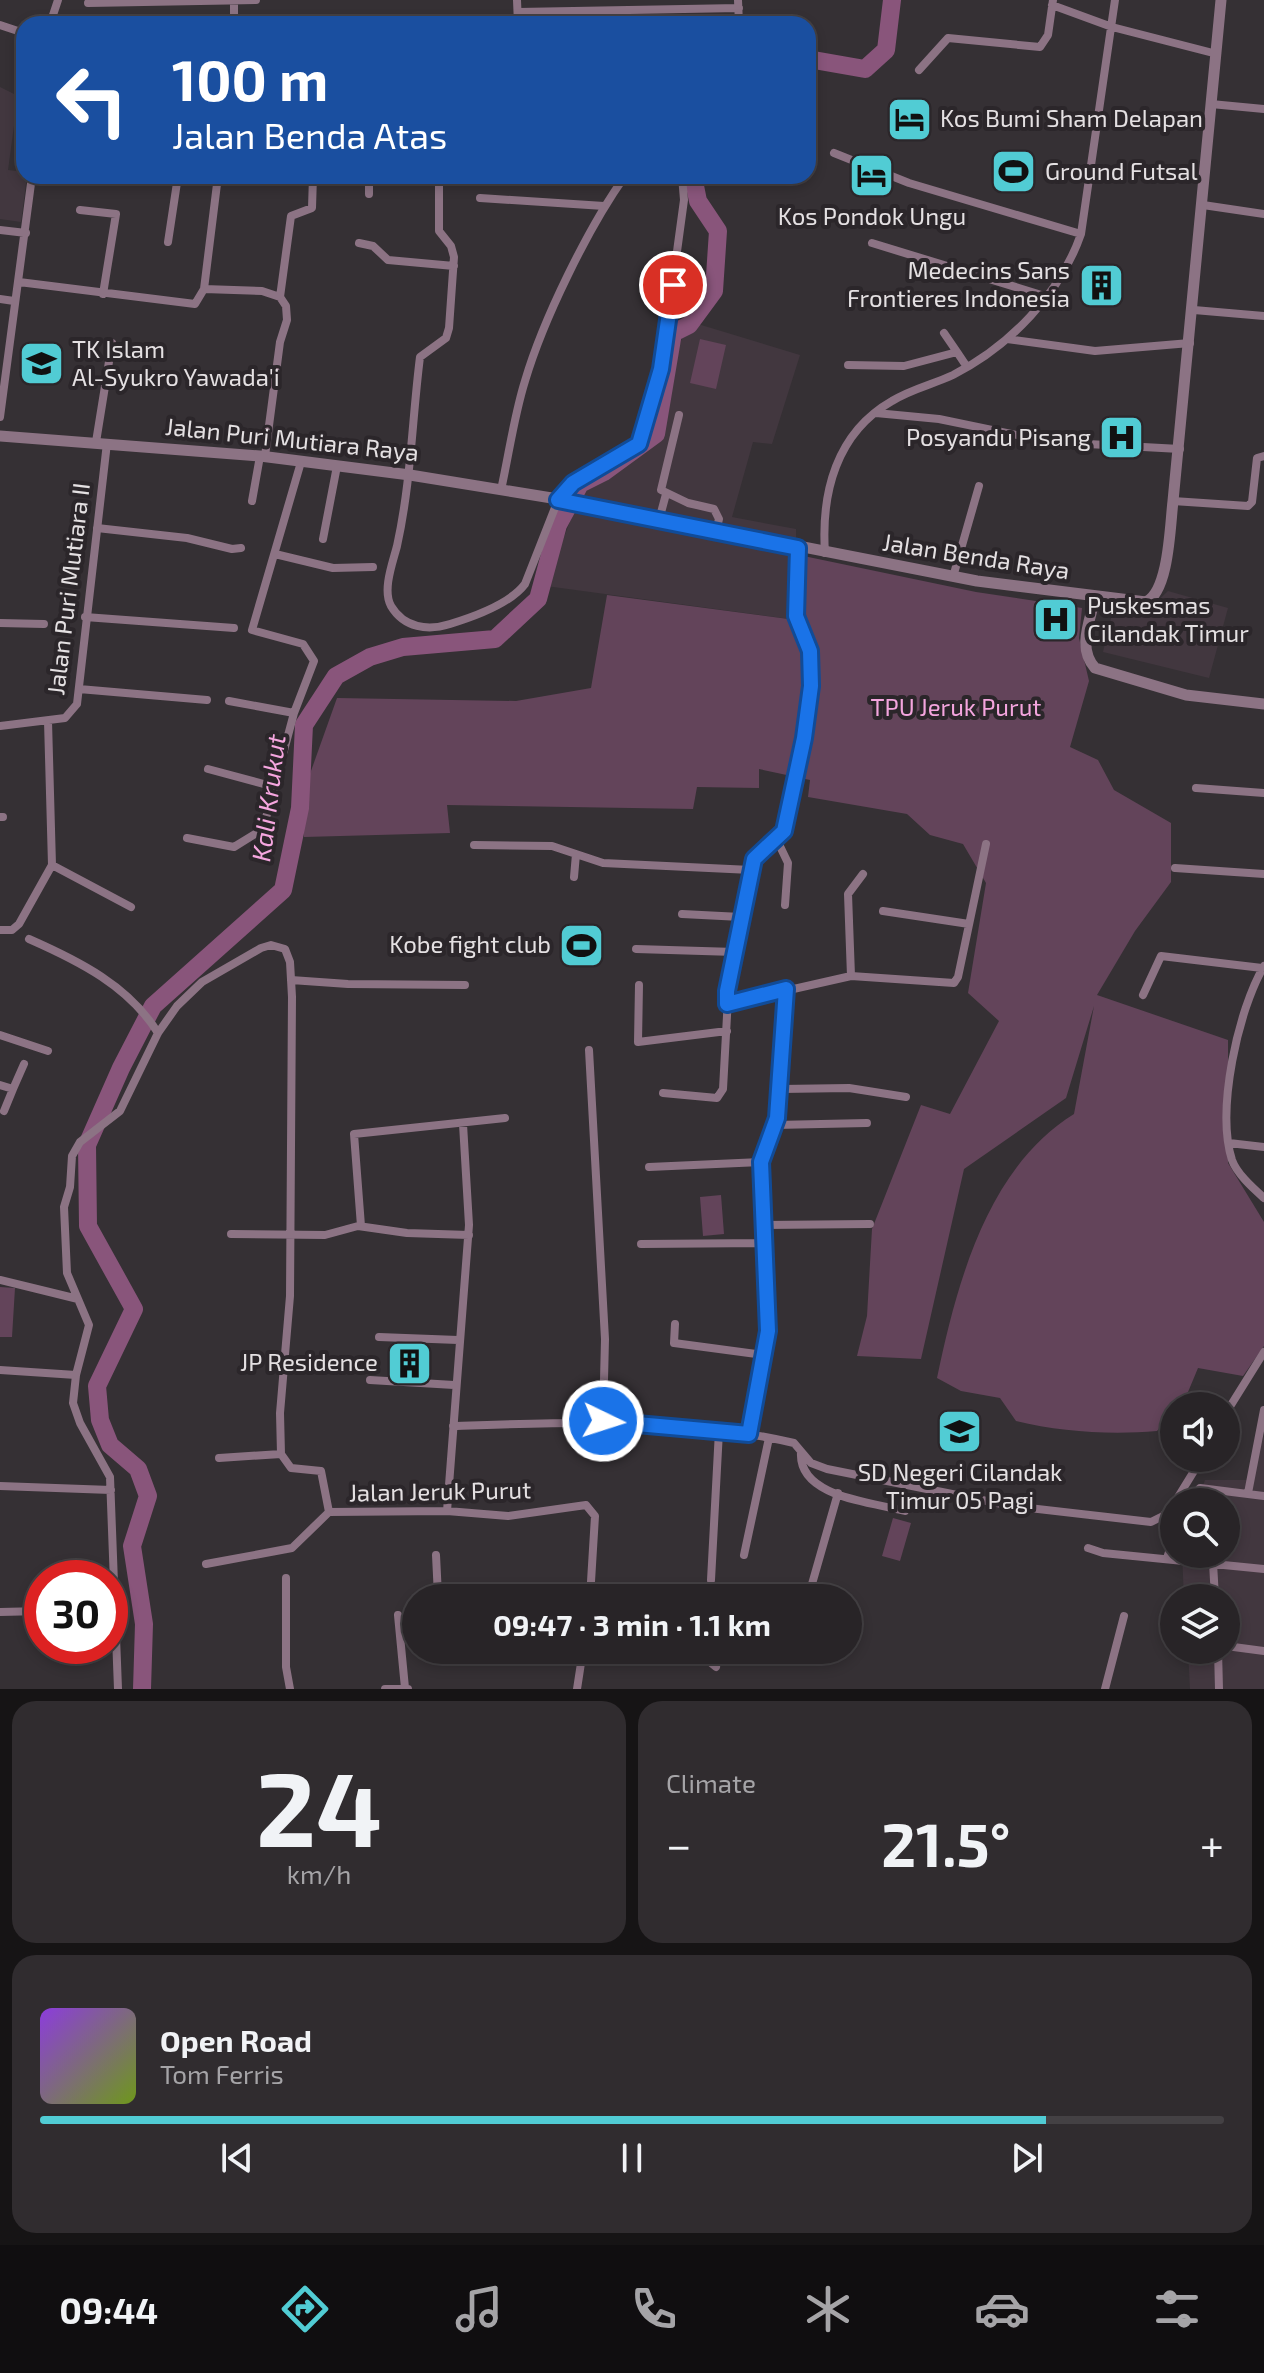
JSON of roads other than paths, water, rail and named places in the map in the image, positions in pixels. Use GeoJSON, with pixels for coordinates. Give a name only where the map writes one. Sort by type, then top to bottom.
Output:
{"type":"FeatureCollection","features":[{"type":"Feature","properties":{"kind":"street"},"geometry":{"type":"LineString","coordinates":[[88,3],[256,0]]}},
{"type":"Feature","properties":{"kind":"street"},"geometry":{"type":"LineString","coordinates":[[517,0],[518,16]]}},
{"type":"Feature","properties":{"kind":"street"},"geometry":{"type":"LineString","coordinates":[[825,553],[824,512],[829,483],[843,450],[875,413],[893,400],[967,367],[1007,339],[1048,297],[1081,234],[1115,0]]}},
{"type":"Feature","properties":{"kind":"street","name":"Jalan Benda Raya"},"geometry":{"type":"LineString","coordinates":[[577,503],[953,577],[1095,598],[1142,602],[1156,595],[1161,584],[1180,449],[1221,0]]}},
{"type":"Feature","properties":{"kind":"street"},"geometry":{"type":"LineString","coordinates":[[919,70],[946,39],[1035,48],[1047,37],[1052,2],[1112,27],[1217,54]]}},
{"type":"Feature","properties":{"kind":"street"},"geometry":{"type":"LineString","coordinates":[[518,12],[739,4]]}},
{"type":"Feature","properties":{"kind":"street"},"geometry":{"type":"LineString","coordinates":[[1211,104],[1264,109]]}},
{"type":"Feature","properties":{"kind":"street"},"geometry":{"type":"LineString","coordinates":[[834,153],[909,183],[1081,234]]}},
{"type":"Feature","properties":{"kind":"street"},"geometry":{"type":"LineString","coordinates":[[0,417],[31,184]]}},
{"type":"Feature","properties":{"kind":"street"},"geometry":{"type":"LineString","coordinates":[[168,242],[177,184]]}},
{"type":"Feature","properties":{"kind":"street"},"geometry":{"type":"LineString","coordinates":[[19,282],[190,305],[200,301],[217,184]]}},
{"type":"Feature","properties":{"kind":"street"},"geometry":{"type":"LineString","coordinates":[[280,297],[291,216],[312,208],[313,184]]}},
{"type":"Feature","properties":{"kind":"street"},"geometry":{"type":"LineString","coordinates":[[369,184],[369,194]]}},
{"type":"Feature","properties":{"kind":"street"},"geometry":{"type":"LineString","coordinates":[[439,184],[439,231],[453,250],[454,266],[448,333],[420,357],[410,475],[390,575],[390,600],[396,612],[412,625],[438,628],[515,594],[525,584],[561,500],[573,483],[632,451],[641,440],[661,369],[684,200],[683,184]]}},
{"type":"Feature","properties":{"kind":"street"},"geometry":{"type":"LineString","coordinates":[[501,490],[525,380],[542,335],[604,206],[619,184]]}},
{"type":"Feature","properties":{"kind":"street"},"geometry":{"type":"LineString","coordinates":[[480,198],[604,206]]}},
{"type":"Feature","properties":{"kind":"street"},"geometry":{"type":"LineString","coordinates":[[1203,205],[1264,214]]}},
{"type":"Feature","properties":{"kind":"street"},"geometry":{"type":"LineString","coordinates":[[80,210],[116,214],[103,294]]}},
{"type":"Feature","properties":{"kind":"street"},"geometry":{"type":"LineString","coordinates":[[0,230],[26,233]]}},
{"type":"Feature","properties":{"kind":"street"},"geometry":{"type":"LineString","coordinates":[[359,243],[373,246],[388,260],[454,266]]}},
{"type":"Feature","properties":{"kind":"street"},"geometry":{"type":"LineString","coordinates":[[872,243],[1048,297]]}},
{"type":"Feature","properties":{"kind":"street"},"geometry":{"type":"LineString","coordinates":[[204,289],[262,291],[280,297],[286,306],[287,320],[280,342],[263,456],[252,501]]}},
{"type":"Feature","properties":{"kind":"street"},"geometry":{"type":"LineString","coordinates":[[0,299],[14,301]]}},
{"type":"Feature","properties":{"kind":"street"},"geometry":{"type":"LineString","coordinates":[[1194,310],[1264,316]]}},
{"type":"Feature","properties":{"kind":"street"},"geometry":{"type":"LineString","coordinates":[[944,333],[967,367]]}},
{"type":"Feature","properties":{"kind":"street"},"geometry":{"type":"LineString","coordinates":[[1007,339],[1095,351],[1190,343]]}},
{"type":"Feature","properties":{"kind":"street","name":"Jalan Puri Mutiara II"},"geometry":{"type":"LineString","coordinates":[[0,726],[48,721],[72,714],[79,689],[97,528],[101,443],[112,343]]}},
{"type":"Feature","properties":{"kind":"street"},"geometry":{"type":"LineString","coordinates":[[848,365],[871,368],[904,366],[957,352]]}},
{"type":"Feature","properties":{"kind":"street"},"geometry":{"type":"LineString","coordinates":[[875,413],[939,419],[1051,442],[1180,449]]}},
{"type":"Feature","properties":{"kind":"street"},"geometry":{"type":"LineString","coordinates":[[679,415],[661,486],[666,494],[714,509],[719,519],[716,531]]}},
{"type":"Feature","properties":{"kind":"street","name":"Jalan Puri Mutiara Raya"},"geometry":{"type":"LineString","coordinates":[[0,436],[263,456],[410,475],[577,503]]}},
{"type":"Feature","properties":{"kind":"street"},"geometry":{"type":"LineString","coordinates":[[1173,501],[1248,506],[1252,502],[1256,461],[1264,456]]}},
{"type":"Feature","properties":{"kind":"street"},"geometry":{"type":"LineString","coordinates":[[187,838],[234,847],[259,834],[275,787],[313,656],[303,644],[252,630],[301,462]]}},
{"type":"Feature","properties":{"kind":"street"},"geometry":{"type":"LineString","coordinates":[[323,539],[337,466]]}},
{"type":"Feature","properties":{"kind":"street"},"geometry":{"type":"LineString","coordinates":[[953,577],[979,486]]}},
{"type":"Feature","properties":{"kind":"street"},"geometry":{"type":"LineString","coordinates":[[659,520],[666,494]]}},
{"type":"Feature","properties":{"kind":"street"},"geometry":{"type":"LineString","coordinates":[[97,528],[187,538],[232,549],[241,548]]}},
{"type":"Feature","properties":{"kind":"street"},"geometry":{"type":"LineString","coordinates":[[663,1093],[719,1098],[727,1004],[751,870],[756,854],[777,840],[787,819],[811,686],[810,651],[796,616],[798,548]]}},
{"type":"Feature","properties":{"kind":"street"},"geometry":{"type":"LineString","coordinates":[[275,554],[333,568],[373,567]]}},
{"type":"Feature","properties":{"kind":"street"},"geometry":{"type":"LineString","coordinates":[[1095,598],[1085,641],[1087,656],[1095,668],[1186,695],[1264,704]]}},
{"type":"Feature","properties":{"kind":"street"},"geometry":{"type":"LineString","coordinates":[[85,617],[234,628]]}},
{"type":"Feature","properties":{"kind":"street"},"geometry":{"type":"LineString","coordinates":[[0,623],[44,624]]}},
{"type":"Feature","properties":{"kind":"street"},"geometry":{"type":"LineString","coordinates":[[79,689],[207,700]]}},
{"type":"Feature","properties":{"kind":"street"},"geometry":{"type":"LineString","coordinates":[[229,701],[294,713]]}},
{"type":"Feature","properties":{"kind":"street"},"geometry":{"type":"LineString","coordinates":[[0,930],[12,930],[19,924],[52,865],[48,721]]}},
{"type":"Feature","properties":{"kind":"street"},"geometry":{"type":"LineString","coordinates":[[208,769],[275,787]]}},
{"type":"Feature","properties":{"kind":"street"},"geometry":{"type":"LineString","coordinates":[[1196,788],[1264,793]]}},
{"type":"Feature","properties":{"kind":"street"},"geometry":{"type":"LineString","coordinates":[[777,840],[788,863],[785,905]]}},
{"type":"Feature","properties":{"kind":"street"},"geometry":{"type":"LineString","coordinates":[[727,1004],[851,976],[879,975],[949,985],[958,977],[986,844]]}},
{"type":"Feature","properties":{"kind":"street"},"geometry":{"type":"LineString","coordinates":[[474,845],[552,846],[603,863],[751,870]]}},
{"type":"Feature","properties":{"kind":"street"},"geometry":{"type":"LineString","coordinates":[[574,877],[576,854]]}},
{"type":"Feature","properties":{"kind":"street"},"geometry":{"type":"LineString","coordinates":[[52,865],[131,907]]}},
{"type":"Feature","properties":{"kind":"street"},"geometry":{"type":"LineString","coordinates":[[1175,868],[1264,874]]}},
{"type":"Feature","properties":{"kind":"street"},"geometry":{"type":"LineString","coordinates":[[851,976],[848,894],[863,874]]}},
{"type":"Feature","properties":{"kind":"street"},"geometry":{"type":"LineString","coordinates":[[883,911],[969,924]]}},
{"type":"Feature","properties":{"kind":"street"},"geometry":{"type":"LineString","coordinates":[[682,914],[741,917]]}},
{"type":"Feature","properties":{"kind":"street"},"geometry":{"type":"LineString","coordinates":[[29,939],[63,954],[124,992],[156,1030]]}},
{"type":"Feature","properties":{"kind":"street"},"geometry":{"type":"LineString","coordinates":[[113,1560],[108,1468],[76,1415],[76,1375],[89,1325],[67,1273],[64,1207],[70,1187],[72,1156],[80,1142],[120,1111],[156,1030],[177,1006],[202,982],[271,945],[285,949],[291,980],[291,1236],[280,1413],[281,1454],[219,1458]]}},
{"type":"Feature","properties":{"kind":"street"},"geometry":{"type":"LineString","coordinates":[[636,949],[735,952]]}},
{"type":"Feature","properties":{"kind":"street"},"geometry":{"type":"LineString","coordinates":[[1143,995],[1158,959],[1168,955],[1262,972],[1232,1049],[1229,1143],[1235,1165],[1264,1198]]}},
{"type":"Feature","properties":{"kind":"street"},"geometry":{"type":"LineString","coordinates":[[291,980],[465,985]]}},
{"type":"Feature","properties":{"kind":"street"},"geometry":{"type":"LineString","coordinates":[[639,985],[638,1042],[691,1033],[727,1031]]}},
{"type":"Feature","properties":{"kind":"street"},"geometry":{"type":"LineString","coordinates":[[749,1434],[769,1322],[761,1162],[775,1125],[781,1089],[786,989]]}},
{"type":"Feature","properties":{"kind":"street"},"geometry":{"type":"LineString","coordinates":[[0,1035],[48,1051]]}},
{"type":"Feature","properties":{"kind":"street"},"geometry":{"type":"LineString","coordinates":[[589,1050],[605,1339],[603,1421]]}},
{"type":"Feature","properties":{"kind":"street"},"geometry":{"type":"LineString","coordinates":[[4,1111],[24,1064]]}},
{"type":"Feature","properties":{"kind":"street"},"geometry":{"type":"LineString","coordinates":[[0,1085],[13,1089]]}},
{"type":"Feature","properties":{"kind":"street"},"geometry":{"type":"LineString","coordinates":[[781,1089],[849,1088],[906,1097]]}},
{"type":"Feature","properties":{"kind":"street"},"geometry":{"type":"LineString","coordinates":[[361,1226],[354,1134],[505,1118]]}},
{"type":"Feature","properties":{"kind":"street"},"geometry":{"type":"LineString","coordinates":[[775,1125],[867,1123]]}},
{"type":"Feature","properties":{"kind":"street"},"geometry":{"type":"LineString","coordinates":[[447,1511],[454,1385],[469,1235],[463,1124]]}},
{"type":"Feature","properties":{"kind":"street"},"geometry":{"type":"LineString","coordinates":[[1229,1143],[1264,1147]]}},
{"type":"Feature","properties":{"kind":"street"},"geometry":{"type":"LineString","coordinates":[[649,1167],[761,1162]]}},
{"type":"Feature","properties":{"kind":"street"},"geometry":{"type":"LineString","coordinates":[[764,1225],[870,1224]]}},
{"type":"Feature","properties":{"kind":"street"},"geometry":{"type":"LineString","coordinates":[[231,1234],[325,1235],[361,1226],[393,1232],[469,1235]]}},
{"type":"Feature","properties":{"kind":"street"},"geometry":{"type":"LineString","coordinates":[[641,1244],[766,1243]]}},
{"type":"Feature","properties":{"kind":"street"},"geometry":{"type":"LineString","coordinates":[[0,1280],[78,1299]]}},
{"type":"Feature","properties":{"kind":"street"},"geometry":{"type":"LineString","coordinates":[[675,1324],[674,1343],[764,1355]]}},
{"type":"Feature","properties":{"kind":"street"},"geometry":{"type":"LineString","coordinates":[[379,1337],[458,1340]]}},
{"type":"Feature","properties":{"kind":"street"},"geometry":{"type":"LineString","coordinates":[[1239,1392],[1264,1352]]}},
{"type":"Feature","properties":{"kind":"street"},"geometry":{"type":"LineString","coordinates":[[0,1370],[76,1375]]}},
{"type":"Feature","properties":{"kind":"street"},"geometry":{"type":"LineString","coordinates":[[370,1380],[454,1385]]}},
{"type":"Feature","properties":{"kind":"street"},"geometry":{"type":"LineString","coordinates":[[1248,1493],[1264,1410]]}},
{"type":"Feature","properties":{"kind":"street"},"geometry":{"type":"LineString","coordinates":[[453,1426],[603,1421],[749,1434],[794,1443],[808,1460],[818,1466],[899,1486],[1012,1506],[1136,1522],[1160,1517]]}},
{"type":"Feature","properties":{"kind":"street"},"geometry":{"type":"LineString","coordinates":[[711,1580],[719,1431]]}},
{"type":"Feature","properties":{"kind":"street"},"geometry":{"type":"LineString","coordinates":[[744,1555],[769,1438]]}},
{"type":"Feature","properties":{"kind":"street"},"geometry":{"type":"LineString","coordinates":[[802,1449],[801,1466],[812,1482],[838,1493],[905,1511]]}},
{"type":"Feature","properties":{"kind":"street","name":"Jalan Jeruk Purut"},"geometry":{"type":"LineString","coordinates":[[281,1454],[295,1470],[321,1471],[329,1512],[447,1511],[508,1516],[578,1504],[590,1507],[595,1516],[591,1584]]}},
{"type":"Feature","properties":{"kind":"street"},"geometry":{"type":"LineString","coordinates":[[0,1486],[111,1490]]}},
{"type":"Feature","properties":{"kind":"street"},"geometry":{"type":"LineString","coordinates":[[1240,1492],[1264,1496]]}},
{"type":"Feature","properties":{"kind":"street"},"geometry":{"type":"LineString","coordinates":[[812,1584],[838,1493]]}},
{"type":"Feature","properties":{"kind":"street"},"geometry":{"type":"LineString","coordinates":[[206,1564],[292,1548],[329,1512]]}},
{"type":"Feature","properties":{"kind":"street"},"geometry":{"type":"LineString","coordinates":[[1088,1548],[1103,1553],[1160,1557]]}},
{"type":"Feature","properties":{"kind":"street"},"geometry":{"type":"LineString","coordinates":[[436,1555],[437,1584]]}},
{"type":"Feature","properties":{"kind":"street"},"geometry":{"type":"LineString","coordinates":[[1240,1566],[1264,1569]]}},
{"type":"Feature","properties":{"kind":"street"},"geometry":{"type":"LineString","coordinates":[[286,1578],[286,1667],[290,1689]]}},
{"type":"Feature","properties":{"kind":"street"},"geometry":{"type":"LineString","coordinates":[[0,1612],[24,1611]]}},
{"type":"Feature","properties":{"kind":"street"},"geometry":{"type":"LineString","coordinates":[[385,1689],[407,1688],[398,1615]]}},
{"type":"Feature","properties":{"kind":"street"},"geometry":{"type":"LineString","coordinates":[[1105,1689],[1124,1616]]}},
{"type":"Feature","properties":{"kind":"street"},"geometry":{"type":"LineString","coordinates":[[1240,1648],[1264,1651]]}},
{"type":"Feature","properties":{"kind":"street"},"geometry":{"type":"LineString","coordinates":[[117,1664],[118,1689]]}},
{"type":"Feature","properties":{"kind":"street"},"geometry":{"type":"LineString","coordinates":[[577,1689],[581,1664]]}},
{"type":"Feature","properties":{"kind":"street"},"geometry":{"type":"LineString","coordinates":[[712,1664],[716,1667]]}},
{"type":"Feature","properties":{"kind":"street"},"geometry":{"type":"LineString","coordinates":[[1218,1664],[1219,1689]]}},
{"type":"Feature","properties":{"kind":"waterway","name":"Kali Krukut"},"geometry":{"type":"LineString","coordinates":[[816,60],[865,69],[886,50],[892,0]]}},
{"type":"Feature","properties":{"kind":"waterway","name":"Kali Krukut"},"geometry":{"type":"LineString","coordinates":[[142,1689],[144,1624],[132,1546],[148,1496],[138,1469],[110,1445],[100,1420],[97,1386],[134,1309],[88,1226],[87,1145],[153,1006],[283,890],[300,808],[304,725],[336,676],[370,657],[403,647],[495,639],[538,599],[558,525],[580,484],[604,472],[656,434],[673,333],[689,325],[714,291],[718,231],[698,201],[695,184]]}},
{"type":"Feature","properties":{"kind":"place","name":"Kos Bumi Sham Delapan"},"geometry":{"type":"Point","coordinates":[909,119]}},
{"type":"Feature","properties":{"kind":"place","name":"Ground Futsal"},"geometry":{"type":"Point","coordinates":[1014,172]}},
{"type":"Feature","properties":{"kind":"place","name":"Kos Pondok Ungu"},"geometry":{"type":"Point","coordinates":[872,175]}},
{"type":"Feature","properties":{"kind":"place","name":"Medecins Sans Frontieres Indonesia"},"geometry":{"type":"Point","coordinates":[1101,285]}},
{"type":"Feature","properties":{"kind":"place","name":"TK Islam Al-Syukro Yawada'i"},"geometry":{"type":"Point","coordinates":[41,364]}},
{"type":"Feature","properties":{"kind":"place","name":"Posyandu Pisang"},"geometry":{"type":"Point","coordinates":[1122,438]}},
{"type":"Feature","properties":{"kind":"place","name":"Puskesmas Cilandak Timur"},"geometry":{"type":"Point","coordinates":[1056,620]}},
{"type":"Feature","properties":{"kind":"place","name":"Kobe fight club"},"geometry":{"type":"Point","coordinates":[582,945]}},
{"type":"Feature","properties":{"kind":"place","name":"JP Residence"},"geometry":{"type":"Point","coordinates":[409,1363]}},
{"type":"Feature","properties":{"kind":"place","name":"SD Negeri Cilandak Timur 05 Pagi"},"geometry":{"type":"Point","coordinates":[960,1431]}},
{"type":"Feature","properties":{"kind":"park label","name":"TPU Jeruk Purut"},"geometry":{"type":"Point","coordinates":[956,708]}}]}
